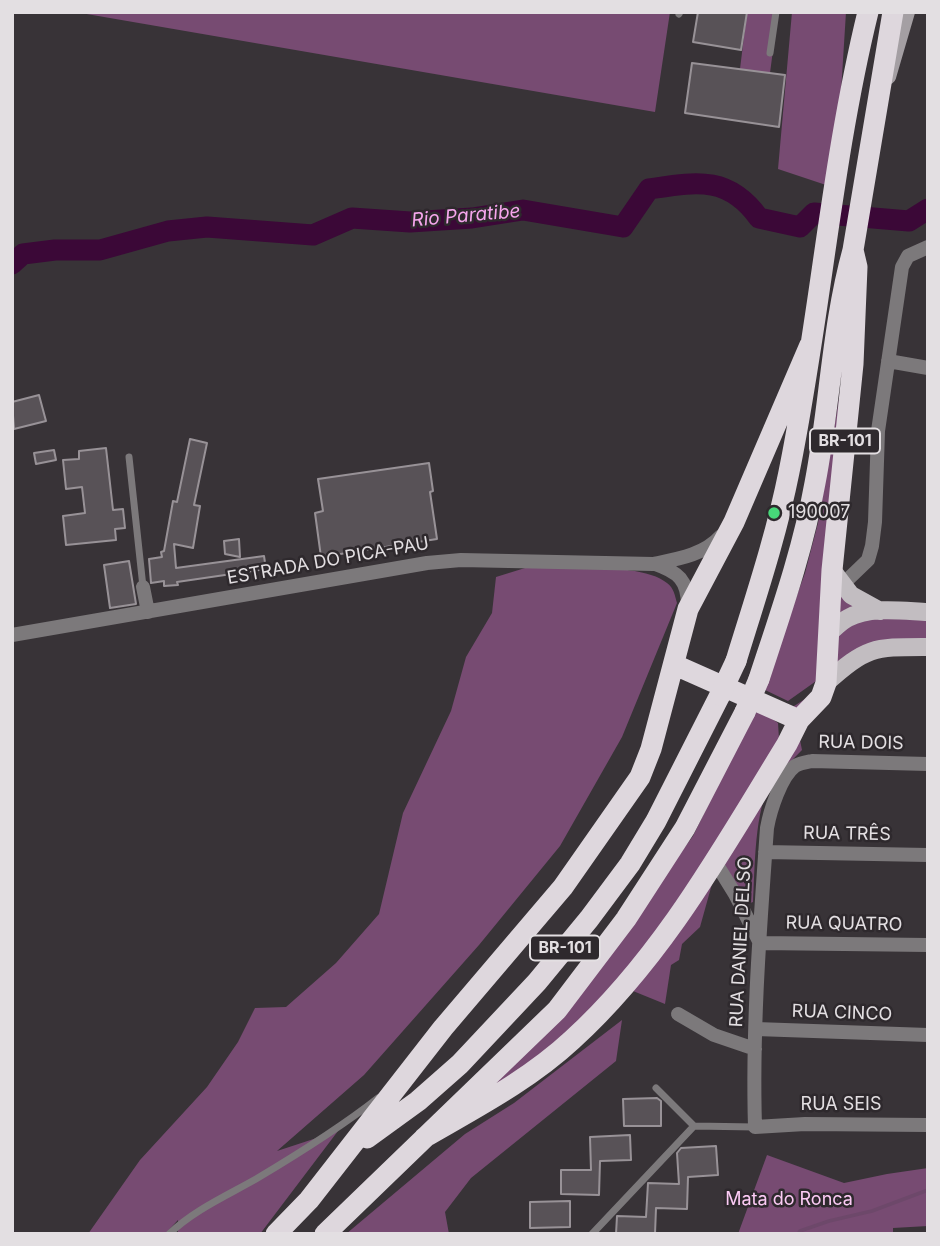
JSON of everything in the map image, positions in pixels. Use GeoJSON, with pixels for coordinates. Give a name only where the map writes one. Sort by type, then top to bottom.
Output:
{"type":"FeatureCollection","features":[{"type":"Feature","properties":{"kind":"highway","name":"BR-101"},"geometry":{"type":"LineString","coordinates":[[276,1234],[349,1152],[418,1101],[460,1063],[520,1001],[589,919],[630,864],[656,821],[720,695],[736,661],[774,537],[789,473],[868,12]]}},
{"type":"Feature","properties":{"kind":"highway","name":"BR-101"},"geometry":{"type":"LineString","coordinates":[[324,1234],[557,1010],[626,919],[685,828],[745,712],[759,679],[795,570],[815,483],[842,296],[894,12]]}},
{"type":"Feature","properties":{"kind":"highway","name":"BR-101"},"geometry":{"type":"LineString","coordinates":[[830,632],[837,578],[853,364],[857,267],[854,241]]}},
{"type":"Feature","properties":{"kind":"highway"},"geometry":{"type":"LineString","coordinates":[[349,1152],[412,1067],[563,887],[640,777],[651,749],[688,609],[734,522],[810,345]]}},
{"type":"Feature","properties":{"kind":"highway"},"geometry":{"type":"LineString","coordinates":[[425,1137],[512,1085],[572,1040],[649,957],[697,890],[799,720],[821,697],[826,684],[830,632]]}},
{"type":"Feature","properties":{"kind":"highway"},"geometry":{"type":"LineString","coordinates":[[675,664],[799,720]]}},
{"type":"Feature","properties":{"kind":"main road"},"geometry":{"type":"LineString","coordinates":[[860,12],[861,42]]}},
{"type":"Feature","properties":{"kind":"main road"},"geometry":{"type":"LineString","coordinates":[[876,111],[895,64],[908,12]]}},
{"type":"Feature","properties":{"kind":"main road"},"geometry":{"type":"LineString","coordinates":[[837,578],[851,595],[880,611]]}},
{"type":"Feature","properties":{"kind":"main road"},"geometry":{"type":"LineString","coordinates":[[830,632],[847,618],[880,611],[928,612]]}},
{"type":"Feature","properties":{"kind":"main road"},"geometry":{"type":"LineString","coordinates":[[826,684],[854,659],[873,650],[928,647]]}},
{"type":"Feature","properties":{"kind":"street"},"geometry":{"type":"LineString","coordinates":[[837,578],[868,560],[872,546],[878,431],[902,267],[908,256],[928,247]]}},
{"type":"Feature","properties":{"kind":"street"},"geometry":{"type":"LineString","coordinates":[[888,361],[928,368]]}},
{"type":"Feature","properties":{"kind":"street","name":"ESTRADA DO PICA-PAU"},"geometry":{"type":"LineString","coordinates":[[12,635],[427,562],[461,560],[653,564],[680,559],[711,547],[734,522]]}},
{"type":"Feature","properties":{"kind":"street","name":"ESTRADA DO PICA-PAU"},"geometry":{"type":"LineString","coordinates":[[653,564],[672,570],[681,579],[688,592],[688,609]]}},
{"type":"Feature","properties":{"kind":"street"},"geometry":{"type":"LineString","coordinates":[[143,587],[148,612]]}},
{"type":"Feature","properties":{"kind":"street","name":"RUA DOIS"},"geometry":{"type":"LineString","coordinates":[[795,766],[822,761],[928,764]]}},
{"type":"Feature","properties":{"kind":"street","name":"RUA DANIEL DELSO"},"geometry":{"type":"LineString","coordinates":[[755,1127],[755,1049],[765,852],[771,808],[795,766]]}},
{"type":"Feature","properties":{"kind":"street","name":"RUA TRÊS"},"geometry":{"type":"LineString","coordinates":[[765,852],[928,855]]}},
{"type":"Feature","properties":{"kind":"street"},"geometry":{"type":"LineString","coordinates":[[714,860],[760,943]]}},
{"type":"Feature","properties":{"kind":"street","name":"RUA QUATRO"},"geometry":{"type":"LineString","coordinates":[[760,943],[928,945]]}},
{"type":"Feature","properties":{"kind":"street"},"geometry":{"type":"LineString","coordinates":[[678,1014],[715,1035],[755,1049]]}},
{"type":"Feature","properties":{"kind":"street","name":"RUA CINCO"},"geometry":{"type":"LineString","coordinates":[[756,1029],[928,1035]]}},
{"type":"Feature","properties":{"kind":"street","name":"RUA SEIS"},"geometry":{"type":"LineString","coordinates":[[755,1127],[805,1124],[928,1125]]}},
{"type":"Feature","properties":{"kind":"lane"},"geometry":{"type":"LineString","coordinates":[[770,54],[776,12]]}},
{"type":"Feature","properties":{"kind":"lane"},"geometry":{"type":"LineString","coordinates":[[129,457],[143,587]]}},
{"type":"Feature","properties":{"kind":"lane"},"geometry":{"type":"LineString","coordinates":[[169,1234],[209,1205],[340,1126],[391,1088],[412,1067]]}},
{"type":"Feature","properties":{"kind":"lane"},"geometry":{"type":"LineString","coordinates":[[656,1088],[694,1126],[755,1127]]}},
{"type":"Feature","properties":{"kind":"lane"},"geometry":{"type":"LineString","coordinates":[[592,1234],[694,1126]]}},
{"type":"Feature","properties":{"kind":"green space"},"geometry":{"type":"Polygon","coordinates":[[[75,12],[670,12],[655,112],[75,12]]]}},
{"type":"Feature","properties":{"kind":"green space"},"geometry":{"type":"Polygon","coordinates":[[[747,12],[778,12],[770,73],[740,69],[747,12]]]}},
{"type":"Feature","properties":{"kind":"green space"},"geometry":{"type":"Polygon","coordinates":[[[792,12],[846,12],[835,188],[778,169],[792,12]]]}},
{"type":"Feature","properties":{"kind":"green space"},"geometry":{"type":"Polygon","coordinates":[[[851,328],[819,679],[788,701],[763,689],[805,573],[818,523],[851,328]]]}},
{"type":"Feature","properties":{"kind":"green space"},"geometry":{"type":"Polygon","coordinates":[[[525,568],[599,568],[639,572],[655,576],[667,583],[673,590],[677,603],[622,737],[560,846],[479,945],[364,1075],[277,1151],[338,1131],[260,1234],[178,1234],[178,1220],[165,1234],[88,1234],[140,1160],[207,1087],[238,1042],[255,1008],[286,1007],[336,963],[379,914],[403,813],[451,711],[466,657],[492,613],[496,577],[525,568]]]}},
{"type":"Feature","properties":{"kind":"green space"},"geometry":{"type":"Polygon","coordinates":[[[836,591],[928,615],[928,644],[866,644],[835,664],[836,591]]]}},
{"type":"Feature","properties":{"kind":"green space"},"geometry":{"type":"Polygon","coordinates":[[[816,692],[799,735],[802,750],[772,782],[766,793],[756,840],[753,902],[747,904],[720,861],[768,779],[791,708],[816,692]]]}},
{"type":"Feature","properties":{"kind":"green space"},"geometry":{"type":"Polygon","coordinates":[[[758,709],[778,723],[779,739],[735,815],[626,976],[567,1040],[477,1101],[586,982],[693,836],[758,709]]]}},
{"type":"Feature","properties":{"kind":"green space"},"geometry":{"type":"Polygon","coordinates":[[[712,884],[700,927],[682,944],[679,960],[671,965],[665,1004],[633,991],[712,884]]]}},
{"type":"Feature","properties":{"kind":"green space"},"geometry":{"type":"Polygon","coordinates":[[[622,1020],[616,1061],[471,1178],[445,1212],[449,1234],[346,1234],[465,1134],[514,1103],[622,1020]]]}},
{"type":"Feature","properties":{"kind":"green space","name":"Mata do Ronca"},"geometry":{"type":"Polygon","coordinates":[[[767,1155],[844,1183],[928,1168],[928,1226],[893,1228],[893,1234],[738,1234],[767,1155]]]}},
{"type":"Feature","properties":{"kind":"building"},"geometry":{"type":"Polygon","coordinates":[[[698,12],[747,12],[741,50],[693,42],[698,12]]]}},
{"type":"Feature","properties":{"kind":"building"},"geometry":{"type":"Polygon","coordinates":[[[692,63],[785,75],[779,127],[685,113],[692,63]]]}},
{"type":"Feature","properties":{"kind":"building"},"geometry":{"type":"Polygon","coordinates":[[[39,395],[46,421],[14,429],[12,402],[39,395]]]}},
{"type":"Feature","properties":{"kind":"building"},"geometry":{"type":"Polygon","coordinates":[[[190,439],[207,443],[194,505],[200,506],[193,548],[174,544],[176,568],[264,556],[266,569],[177,582],[178,585],[164,586],[164,581],[151,583],[149,559],[162,557],[173,501],[177,502],[190,439]]]}},
{"type":"Feature","properties":{"kind":"building"},"geometry":{"type":"Polygon","coordinates":[[[106,448],[113,510],[123,509],[125,528],[115,529],[116,540],[66,545],[63,516],[85,513],[82,487],[66,489],[63,460],[79,459],[79,451],[106,448]]]}},
{"type":"Feature","properties":{"kind":"building"},"geometry":{"type":"Polygon","coordinates":[[[54,450],[56,460],[36,464],[34,453],[54,450]]]}},
{"type":"Feature","properties":{"kind":"building"},"geometry":{"type":"Polygon","coordinates":[[[429,463],[437,539],[321,557],[315,513],[323,511],[318,479],[429,463]]]}},
{"type":"Feature","properties":{"kind":"building"},"geometry":{"type":"Polygon","coordinates":[[[239,539],[240,557],[225,554],[224,541],[239,539]]]}},
{"type":"Feature","properties":{"kind":"building"},"geometry":{"type":"Polygon","coordinates":[[[129,561],[136,604],[110,608],[104,565],[129,561]]]}},
{"type":"Feature","properties":{"kind":"building"},"geometry":{"type":"Polygon","coordinates":[[[657,1098],[661,1101],[661,1126],[624,1126],[623,1099],[657,1098]]]}},
{"type":"Feature","properties":{"kind":"building"},"geometry":{"type":"Polygon","coordinates":[[[630,1135],[631,1160],[600,1161],[599,1195],[561,1194],[561,1170],[591,1170],[590,1137],[630,1135]]]}},
{"type":"Feature","properties":{"kind":"building"},"geometry":{"type":"Polygon","coordinates":[[[716,1146],[718,1175],[688,1177],[687,1209],[656,1208],[655,1234],[616,1234],[617,1216],[646,1217],[648,1183],[679,1184],[677,1153],[681,1148],[716,1146]]]}},
{"type":"Feature","properties":{"kind":"building"},"geometry":{"type":"Polygon","coordinates":[[[570,1201],[570,1227],[530,1228],[530,1202],[570,1201]]]}},
{"type":"Feature","properties":{"kind":"waterway","name":"Rio Paratibe"},"geometry":{"type":"LineString","coordinates":[[12,264],[23,254],[55,250],[100,250],[168,231],[207,227],[313,235],[352,218],[410,222],[472,218],[523,210],[623,227],[649,189],[696,184],[723,188],[735,194],[759,218],[800,227],[814,213],[909,221],[928,209]]}},
{"type":"Feature","properties":{"kind":"waterway"},"geometry":{"type":"LineString","coordinates":[[798,1234],[829,1221],[872,1211],[928,1190]]}},
{"type":"Feature","properties":{"kind":"place","name":"190007"},"geometry":{"type":"Point","coordinates":[774,513]}}]}
